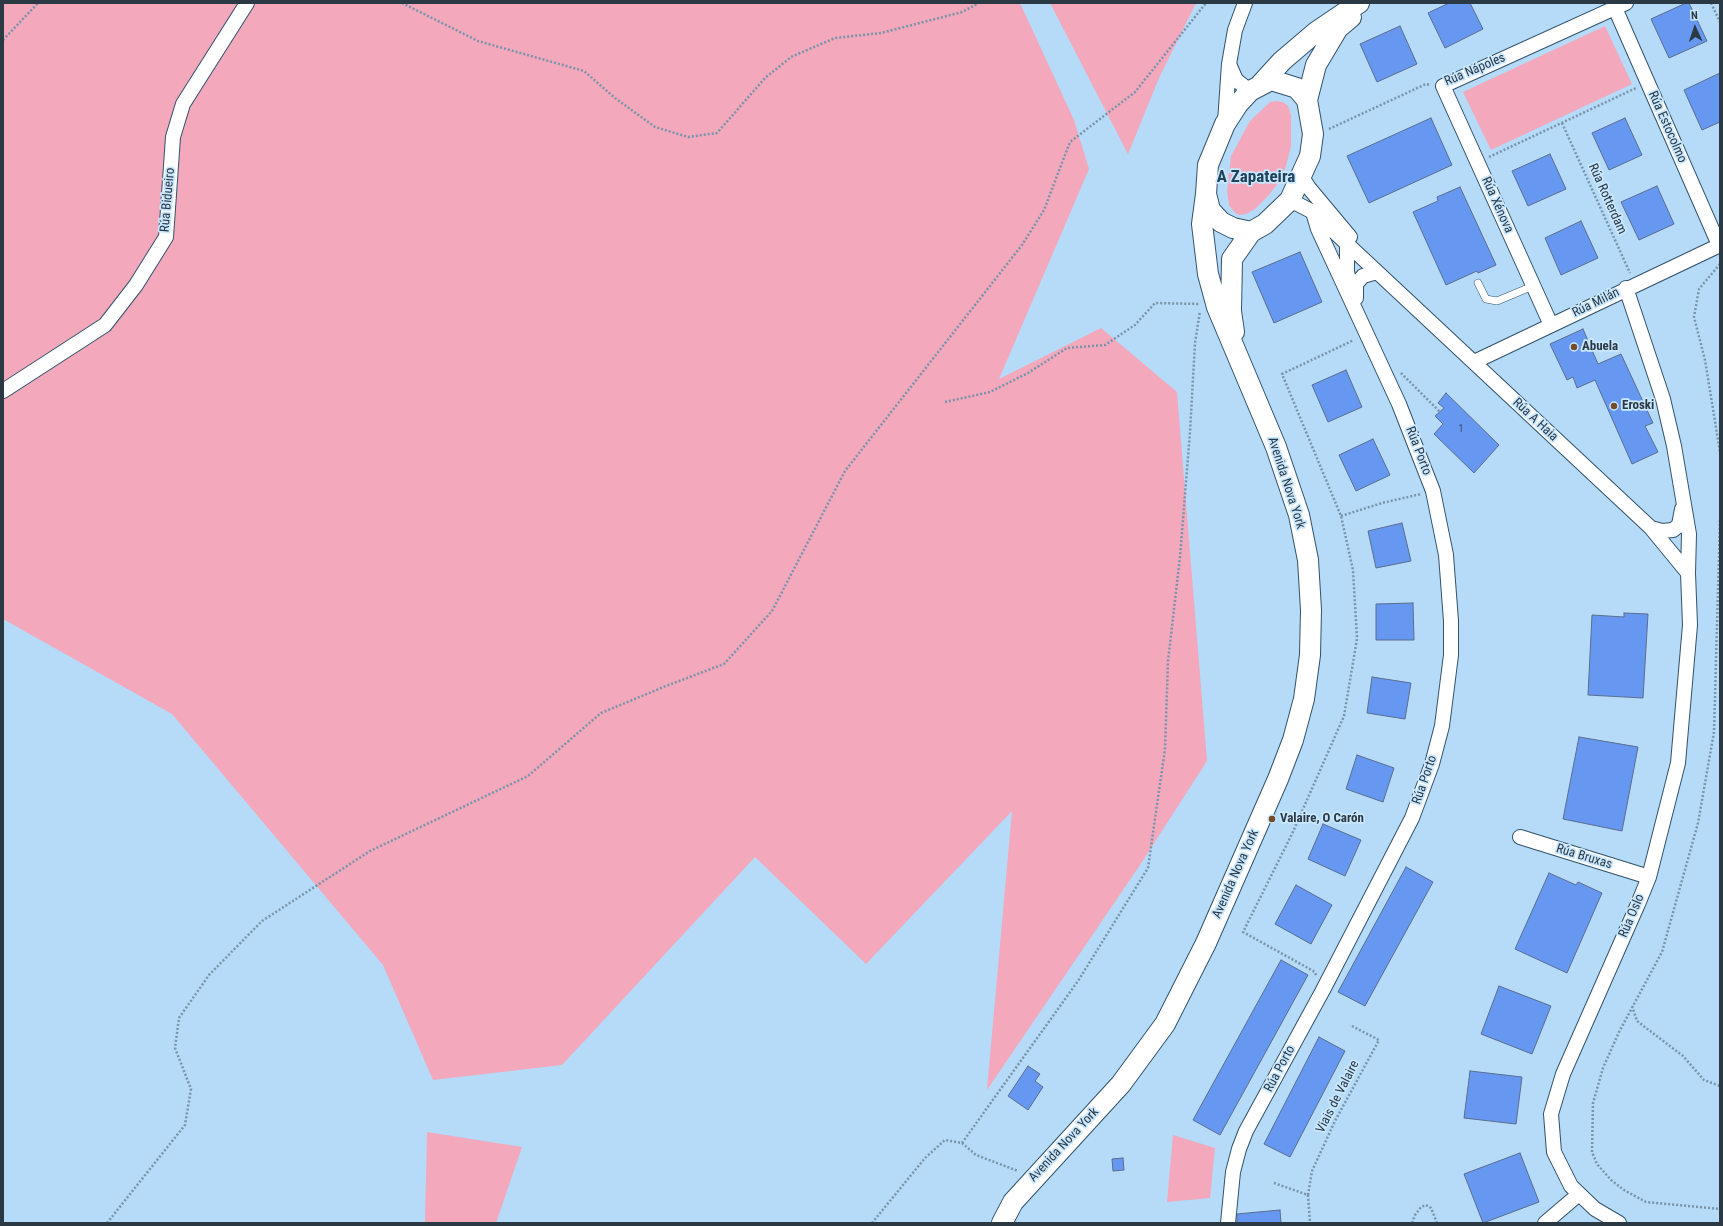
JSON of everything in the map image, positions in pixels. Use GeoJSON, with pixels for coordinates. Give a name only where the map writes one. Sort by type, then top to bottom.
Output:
{"type":"FeatureCollection","features":[{"type":"Feature","properties":{"kind":"street","name":"Rúa Bidueiro"},"geometry":{"type":"LineString","coordinates":[[3,391],[105,325],[136,285],[166,237],[172,137],[183,104],[247,3]]}},
{"type":"Feature","properties":{"kind":"street"},"geometry":{"type":"LineString","coordinates":[[1225,124],[1229,64],[1235,30],[1245,3]]}},
{"type":"Feature","properties":{"kind":"street"},"geometry":{"type":"LineString","coordinates":[[1359,3],[1316,32],[1282,61],[1238,104],[1225,124],[1208,165],[1206,194],[1210,210],[1221,222],[1233,228],[1251,232],[1265,224],[1290,200],[1310,156],[1313,134],[1308,100],[1316,65],[1338,28],[1368,3]]}},
{"type":"Feature","properties":{"kind":"street","name":"Rúa Estocolmo"},"geometry":{"type":"LineString","coordinates":[[1621,6],[1647,82],[1720,245]]}},
{"type":"Feature","properties":{"kind":"street","name":"Rúa Nápoles"},"geometry":{"type":"LineString","coordinates":[[1443,86],[1621,6]]}},
{"type":"Feature","properties":{"kind":"street"},"geometry":{"type":"LineString","coordinates":[[1229,64],[1236,80],[1256,88],[1271,80],[1284,83],[1297,88],[1308,100]]}},
{"type":"Feature","properties":{"kind":"street","name":"Rúa Xénova"},"geometry":{"type":"LineString","coordinates":[[1443,86],[1551,325]]}},
{"type":"Feature","properties":{"kind":"street","name":"Rúa A Haia"},"geometry":{"type":"LineString","coordinates":[[1302,176],[1309,188],[1377,272]]}},
{"type":"Feature","properties":{"kind":"street","name":"Avenida Nova York"},"geometry":{"type":"LineString","coordinates":[[1002,1223],[1013,1202],[1032,1179],[1121,1084],[1165,1024],[1206,942],[1278,780],[1293,740],[1304,699],[1310,655],[1311,610],[1306,552],[1299,515],[1276,447],[1217,307],[1208,274],[1202,224],[1206,194]]}},
{"type":"Feature","properties":{"kind":"street","name":"Rúa A Haia"},"geometry":{"type":"LineString","coordinates":[[1290,200],[1313,212],[1474,362],[1651,528],[1688,572]]}},
{"type":"Feature","properties":{"kind":"street","name":"Rúa Porto"},"geometry":{"type":"LineString","coordinates":[[1228,1223],[1233,1172],[1239,1149],[1246,1131],[1320,995],[1412,818],[1432,764],[1442,726],[1451,655],[1452,621],[1446,555],[1433,491],[1399,404],[1318,229],[1313,212]]}},
{"type":"Feature","properties":{"kind":"street","name":"Rúa A Haia"},"geometry":{"type":"LineString","coordinates":[[1344,230],[1348,245]]}},
{"type":"Feature","properties":{"kind":"street","name":"Avenida Nova York"},"geometry":{"type":"LineString","coordinates":[[1238,356],[1231,311],[1232,259],[1251,232]]}},
{"type":"Feature","properties":{"kind":"street","name":"Rúa Porto"},"geometry":{"type":"LineString","coordinates":[[1348,245],[1347,272],[1356,311]]}},
{"type":"Feature","properties":{"kind":"street","name":"Rúa Milán"},"geometry":{"type":"LineString","coordinates":[[1474,362],[1631,286],[1720,245]]}},
{"type":"Feature","properties":{"kind":"street","name":"Rúa Porto"},"geometry":{"type":"LineString","coordinates":[[1356,311],[1356,284],[1363,276],[1377,272]]}},
{"type":"Feature","properties":{"kind":"street"},"geometry":{"type":"LineString","coordinates":[[1631,286],[1663,399],[1674,446],[1682,496],[1679,525],[1673,530],[1662,531],[1651,528]]}},
{"type":"Feature","properties":{"kind":"street","name":"Rúa Oslo"},"geometry":{"type":"LineString","coordinates":[[1619,1223],[1595,1209],[1571,1186],[1554,1152],[1551,1114],[1563,1074],[1638,904],[1648,877],[1678,763],[1690,625],[1688,572],[1689,534],[1682,496]]}},
{"type":"Feature","properties":{"kind":"street","name":"Rúa Bruxas"},"geometry":{"type":"LineString","coordinates":[[1520,838],[1648,877]]}},
{"type":"Feature","properties":{"kind":"street"},"geometry":{"type":"LineString","coordinates":[[1545,1223],[1579,1194]]}},
{"type":"Feature","properties":{"kind":"lane"},"geometry":{"type":"LineString","coordinates":[[1478,283],[1486,299],[1497,301],[1533,286]]}},
{"type":"Feature","properties":{"kind":"path"},"geometry":{"type":"LineString","coordinates":[[3,40],[38,3]]}},
{"type":"Feature","properties":{"kind":"path"},"geometry":{"type":"LineString","coordinates":[[402,3],[478,41],[584,71],[615,98],[655,127],[688,137],[717,133],[765,78],[791,57],[835,38],[882,34],[962,12],[978,3]]}},
{"type":"Feature","properties":{"kind":"path"},"geometry":{"type":"LineString","coordinates":[[107,1223],[185,1125],[191,1088],[175,1048],[179,1018],[209,975],[262,921],[370,851],[528,776],[601,713],[724,664],[772,610],[845,472],[1022,245],[1044,210],[1070,142],[1135,92],[1206,3]]}},
{"type":"Feature","properties":{"kind":"path"},"geometry":{"type":"LineString","coordinates":[[1711,3],[1720,22]]}},
{"type":"Feature","properties":{"kind":"path"},"geometry":{"type":"LineString","coordinates":[[1477,162],[1647,82]]}},
{"type":"Feature","properties":{"kind":"path","name":"Rúa Nápoles"},"geometry":{"type":"LineString","coordinates":[[1324,131],[1426,84],[1443,86]]}},
{"type":"Feature","properties":{"kind":"path","name":"Rúa Rotterdam"},"geometry":{"type":"LineString","coordinates":[[1562,123],[1631,286]]}},
{"type":"Feature","properties":{"kind":"path"},"geometry":{"type":"LineString","coordinates":[[1720,264],[1699,289],[1694,317],[1705,360],[1720,452]]}},
{"type":"Feature","properties":{"kind":"path"},"geometry":{"type":"LineString","coordinates":[[945,402],[990,392],[1028,372],[1067,348],[1105,345],[1135,325],[1155,303],[1201,304],[1195,343],[1181,549],[1168,661],[1165,750],[1148,868],[1078,981],[962,1142]]}},
{"type":"Feature","properties":{"kind":"path"},"geometry":{"type":"LineString","coordinates":[[1397,369],[1440,412]]}},
{"type":"Feature","properties":{"kind":"path"},"geometry":{"type":"LineString","coordinates":[[1341,516],[1382,503],[1433,491]]}},
{"type":"Feature","properties":{"kind":"path"},"geometry":{"type":"LineString","coordinates":[[1720,520],[1720,570],[1714,732],[1698,823],[1662,952],[1632,1006],[1603,1068],[1593,1103],[1592,1152],[1597,1164],[1624,1190],[1646,1202],[1720,1209]]}},
{"type":"Feature","properties":{"kind":"path"},"geometry":{"type":"LineString","coordinates":[[1632,1006],[1637,1021],[1683,1056],[1704,1080],[1720,1086]]}},
{"type":"Feature","properties":{"kind":"path","name":"Viais de Valaire"},"geometry":{"type":"LineString","coordinates":[[1310,1223],[1308,1195],[1312,1171],[1335,1121],[1379,1040],[1350,1025]]}},
{"type":"Feature","properties":{"kind":"path"},"geometry":{"type":"LineString","coordinates":[[872,1223],[925,1158],[945,1140],[962,1142],[976,1155],[1021,1172],[1032,1179]]}},
{"type":"Feature","properties":{"kind":"path"},"geometry":{"type":"LineString","coordinates":[[1274,1184],[1308,1195]]}},
{"type":"Feature","properties":{"kind":"path"},"geometry":{"type":"LineString","coordinates":[[1412,1223],[1418,1211],[1426,1205],[1431,1208],[1437,1223]]}},
{"type":"Feature","properties":{"kind":"shaded area"},"geometry":{"type":"Polygon","coordinates":[[[3,3],[1020,3],[1074,120],[1089,169],[999,379],[1101,328],[1177,392],[1207,761],[1140,865],[987,1090],[1012,811],[866,964],[755,857],[562,1065],[433,1080],[383,965],[172,714],[3,619],[3,3]]]}},
{"type":"Feature","properties":{"kind":"shaded area"},"geometry":{"type":"Polygon","coordinates":[[[1050,3],[1196,3],[1159,78],[1128,154],[1050,3]]]}},
{"type":"Feature","properties":{"kind":"shaded area"},"geometry":{"type":"Polygon","coordinates":[[[1605,26],[1632,84],[1491,150],[1463,92],[1605,26]]]}},
{"type":"Feature","properties":{"kind":"shaded area"},"geometry":{"type":"Polygon","coordinates":[[[1270,102],[1283,102],[1288,106],[1291,115],[1291,146],[1286,166],[1279,182],[1268,196],[1255,209],[1246,214],[1240,215],[1235,213],[1229,205],[1227,191],[1231,156],[1250,121],[1270,102]]]}},
{"type":"Feature","properties":{"kind":"shaded area"},"geometry":{"type":"Polygon","coordinates":[[[427,1132],[522,1147],[496,1223],[425,1223],[427,1132]]]}},
{"type":"Feature","properties":{"kind":"shaded area"},"geometry":{"type":"Polygon","coordinates":[[[1173,1135],[1215,1148],[1210,1198],[1167,1202],[1173,1135]]]}},
{"type":"Feature","properties":{"kind":"building"},"geometry":{"type":"Polygon","coordinates":[[[1449,3],[1470,3],[1483,29],[1445,48],[1428,13],[1449,3]]]}},
{"type":"Feature","properties":{"kind":"building"},"geometry":{"type":"Polygon","coordinates":[[[1689,3],[1707,41],[1669,58],[1651,19],[1689,3]]]}},
{"type":"Feature","properties":{"kind":"building"},"geometry":{"type":"Polygon","coordinates":[[[1400,26],[1417,64],[1377,82],[1360,44],[1400,26]]]}},
{"type":"Feature","properties":{"kind":"building"},"geometry":{"type":"Polygon","coordinates":[[[1720,73],[1720,122],[1702,130],[1684,90],[1720,73]]]}},
{"type":"Feature","properties":{"kind":"building"},"geometry":{"type":"Polygon","coordinates":[[[1431,118],[1452,165],[1369,203],[1347,156],[1431,118]]]}},
{"type":"Feature","properties":{"kind":"building"},"geometry":{"type":"Polygon","coordinates":[[[1625,118],[1642,155],[1609,170],[1592,133],[1625,118]]]}},
{"type":"Feature","properties":{"kind":"building"},"geometry":{"type":"Polygon","coordinates":[[[1550,154],[1566,189],[1528,206],[1512,171],[1550,154]]]}},
{"type":"Feature","properties":{"kind":"building"},"geometry":{"type":"Polygon","coordinates":[[[1657,186],[1674,224],[1639,240],[1621,202],[1657,186]]]}},
{"type":"Feature","properties":{"kind":"building"},"geometry":{"type":"Polygon","coordinates":[[[1460,187],[1496,265],[1478,273],[1477,271],[1446,285],[1413,212],[1438,201],[1437,197],[1460,187]]]}},
{"type":"Feature","properties":{"kind":"building"},"geometry":{"type":"Polygon","coordinates":[[[1581,221],[1598,258],[1561,275],[1545,238],[1581,221]]]}},
{"type":"Feature","properties":{"kind":"building"},"geometry":{"type":"Polygon","coordinates":[[[1300,252],[1322,302],[1274,323],[1252,272],[1300,252]]]}},
{"type":"Feature","properties":{"kind":"building"},"geometry":{"type":"Polygon","coordinates":[[[1583,329],[1598,364],[1621,354],[1653,423],[1645,426],[1658,452],[1632,464],[1595,380],[1577,388],[1573,377],[1567,380],[1550,344],[1583,329]]]}},
{"type":"Feature","properties":{"kind":"building"},"geometry":{"type":"Polygon","coordinates":[[[1346,370],[1362,407],[1328,422],[1312,385],[1346,370]]]}},
{"type":"Feature","properties":{"kind":"building"},"geometry":{"type":"Polygon","coordinates":[[[1446,393],[1499,445],[1474,473],[1434,434],[1443,424],[1435,416],[1444,408],[1438,403],[1446,393]]]}},
{"type":"Feature","properties":{"kind":"building"},"geometry":{"type":"Polygon","coordinates":[[[1373,439],[1390,475],[1356,491],[1339,455],[1373,439]]]}},
{"type":"Feature","properties":{"kind":"building"},"geometry":{"type":"Polygon","coordinates":[[[1402,523],[1411,561],[1376,568],[1368,531],[1402,523]]]}},
{"type":"Feature","properties":{"kind":"building"},"geometry":{"type":"Polygon","coordinates":[[[1413,603],[1414,640],[1376,640],[1376,604],[1413,603]]]}},
{"type":"Feature","properties":{"kind":"building"},"geometry":{"type":"Polygon","coordinates":[[[1624,613],[1648,614],[1643,698],[1588,695],[1592,615],[1624,617],[1624,613]]]}},
{"type":"Feature","properties":{"kind":"building"},"geometry":{"type":"Polygon","coordinates":[[[1372,677],[1411,683],[1405,719],[1367,713],[1372,677]]]}},
{"type":"Feature","properties":{"kind":"building"},"geometry":{"type":"Polygon","coordinates":[[[1579,737],[1638,747],[1622,831],[1563,819],[1579,737]]]}},
{"type":"Feature","properties":{"kind":"building"},"geometry":{"type":"Polygon","coordinates":[[[1357,755],[1394,768],[1383,802],[1346,789],[1357,755]]]}},
{"type":"Feature","properties":{"kind":"building"},"geometry":{"type":"Polygon","coordinates":[[[1323,824],[1361,840],[1345,876],[1308,859],[1323,824]]]}},
{"type":"Feature","properties":{"kind":"building"},"geometry":{"type":"Polygon","coordinates":[[[1406,867],[1433,882],[1365,1006],[1338,992],[1406,867]]]}},
{"type":"Feature","properties":{"kind":"building"},"geometry":{"type":"Polygon","coordinates":[[[1549,873],[1576,885],[1578,882],[1602,893],[1567,973],[1515,949],[1549,873]]]}},
{"type":"Feature","properties":{"kind":"building"},"geometry":{"type":"Polygon","coordinates":[[[1296,885],[1332,905],[1311,944],[1275,924],[1296,885]]]}},
{"type":"Feature","properties":{"kind":"building"},"geometry":{"type":"Polygon","coordinates":[[[1281,960],[1308,975],[1220,1135],[1193,1120],[1281,960]]]}},
{"type":"Feature","properties":{"kind":"building"},"geometry":{"type":"Polygon","coordinates":[[[1499,986],[1551,1006],[1532,1054],[1481,1034],[1499,986]]]}},
{"type":"Feature","properties":{"kind":"building"},"geometry":{"type":"Polygon","coordinates":[[[1319,1037],[1345,1051],[1290,1157],[1264,1144],[1319,1037]]]}},
{"type":"Feature","properties":{"kind":"building"},"geometry":{"type":"Polygon","coordinates":[[[1028,1066],[1040,1074],[1035,1081],[1043,1087],[1028,1110],[1008,1096],[1028,1066]]]}},
{"type":"Feature","properties":{"kind":"building"},"geometry":{"type":"Polygon","coordinates":[[[1470,1071],[1522,1077],[1516,1124],[1464,1118],[1470,1071]]]}},
{"type":"Feature","properties":{"kind":"building"},"geometry":{"type":"Polygon","coordinates":[[[1520,1153],[1539,1202],[1483,1223],[1464,1174],[1520,1153]]]}},
{"type":"Feature","properties":{"kind":"building"},"geometry":{"type":"Polygon","coordinates":[[[1123,1158],[1124,1170],[1113,1171],[1112,1159],[1123,1158]]]}},
{"type":"Feature","properties":{"kind":"building"},"geometry":{"type":"Polygon","coordinates":[[[1280,1210],[1281,1223],[1237,1223],[1237,1214],[1280,1210]]]}},
{"type":"Feature","properties":{"kind":"place","name":"Abuela"},"geometry":{"type":"Point","coordinates":[1574,347]}},
{"type":"Feature","properties":{"kind":"place","name":"Eroski"},"geometry":{"type":"Point","coordinates":[1614,406]}},
{"type":"Feature","properties":{"kind":"place","name":"Valaire, O Carón"},"geometry":{"type":"Point","coordinates":[1272,819]}},
{"type":"Feature","properties":{"kind":"district","name":"A Zapateira"},"geometry":{"type":"Point","coordinates":[1256,178]}}]}
